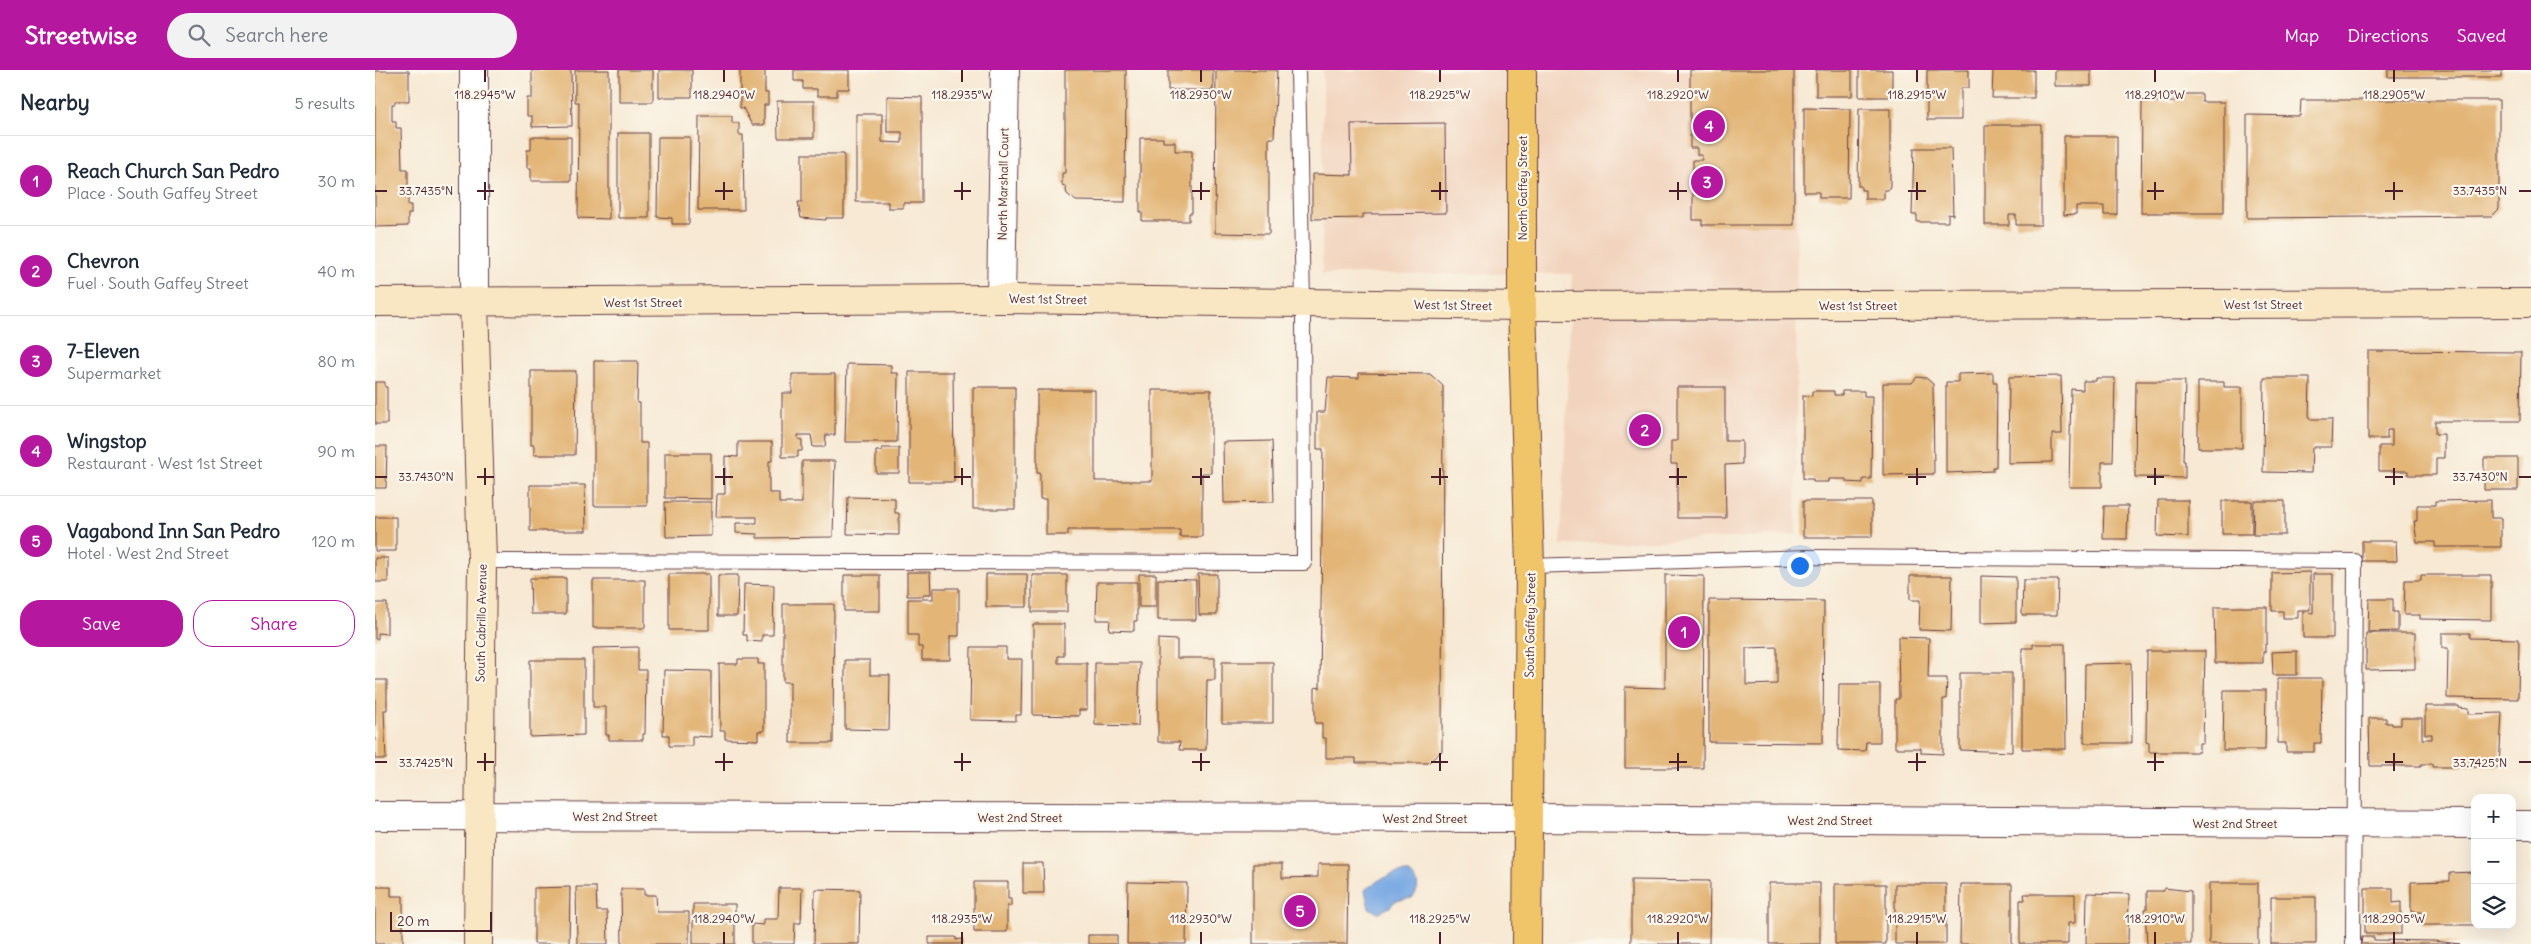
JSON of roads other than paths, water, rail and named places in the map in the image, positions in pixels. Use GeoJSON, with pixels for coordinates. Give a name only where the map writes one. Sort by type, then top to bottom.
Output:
{"type":"FeatureCollection","features":[{"type":"Feature","properties":{"kind":"main road","name":"North Gaffey Street"},"geometry":{"type":"LineString","coordinates":[[1522,306],[1523,70]]}},
{"type":"Feature","properties":{"kind":"main road","name":"South Gaffey Street"},"geometry":{"type":"LineString","coordinates":[[1522,306],[1530,566],[1527,944]]}},
{"type":"Feature","properties":{"kind":"street"},"geometry":{"type":"LineString","coordinates":[[474,70],[474,303]]}},
{"type":"Feature","properties":{"kind":"street","name":"North Marshall Court"},"geometry":{"type":"LineString","coordinates":[[1001,299],[1005,70]]}},
{"type":"Feature","properties":{"kind":"street","name":"West 1st Street"},"geometry":{"type":"LineString","coordinates":[[375,302],[1001,299],[1522,306],[2531,303]]}},
{"type":"Feature","properties":{"kind":"street","name":"South Cabrillo Avenue"},"geometry":{"type":"LineString","coordinates":[[474,303],[482,561],[478,944]]}},
{"type":"Feature","properties":{"kind":"street","name":"West 2nd Street"},"geometry":{"type":"LineString","coordinates":[[375,816],[1528,818],[2471,824]]}},
{"type":"Feature","properties":{"kind":"street"},"geometry":{"type":"LineString","coordinates":[[2516,825],[2531,825]]}},
{"type":"Feature","properties":{"kind":"lane"},"geometry":{"type":"LineString","coordinates":[[482,561],[1304,563],[1303,302],[1298,70]]}},
{"type":"Feature","properties":{"kind":"lane"},"geometry":{"type":"LineString","coordinates":[[1530,566],[1809,556],[2355,560],[2353,944]]}},
{"type":"Feature","properties":{"kind":"water"},"geometry":{"type":"Polygon","coordinates":[[[1406,872],[1414,877],[1417,884],[1417,891],[1412,898],[1395,901],[1390,907],[1378,913],[1369,908],[1365,890],[1384,878],[1406,872]]]}},
{"type":"Feature","properties":{"kind":"place","name":"Wingstop"},"geometry":{"type":"Point","coordinates":[1709,126]}},
{"type":"Feature","properties":{"kind":"place","name":"7-Eleven"},"geometry":{"type":"Point","coordinates":[1707,182]}},
{"type":"Feature","properties":{"kind":"place","name":"Chevron"},"geometry":{"type":"Point","coordinates":[1645,430]}},
{"type":"Feature","properties":{"kind":"place","name":"Reach Church San Pedro"},"geometry":{"type":"Point","coordinates":[1684,632]}},
{"type":"Feature","properties":{"kind":"place","name":"Vagabond Inn San Pedro"},"geometry":{"type":"Point","coordinates":[1300,911]}}]}
